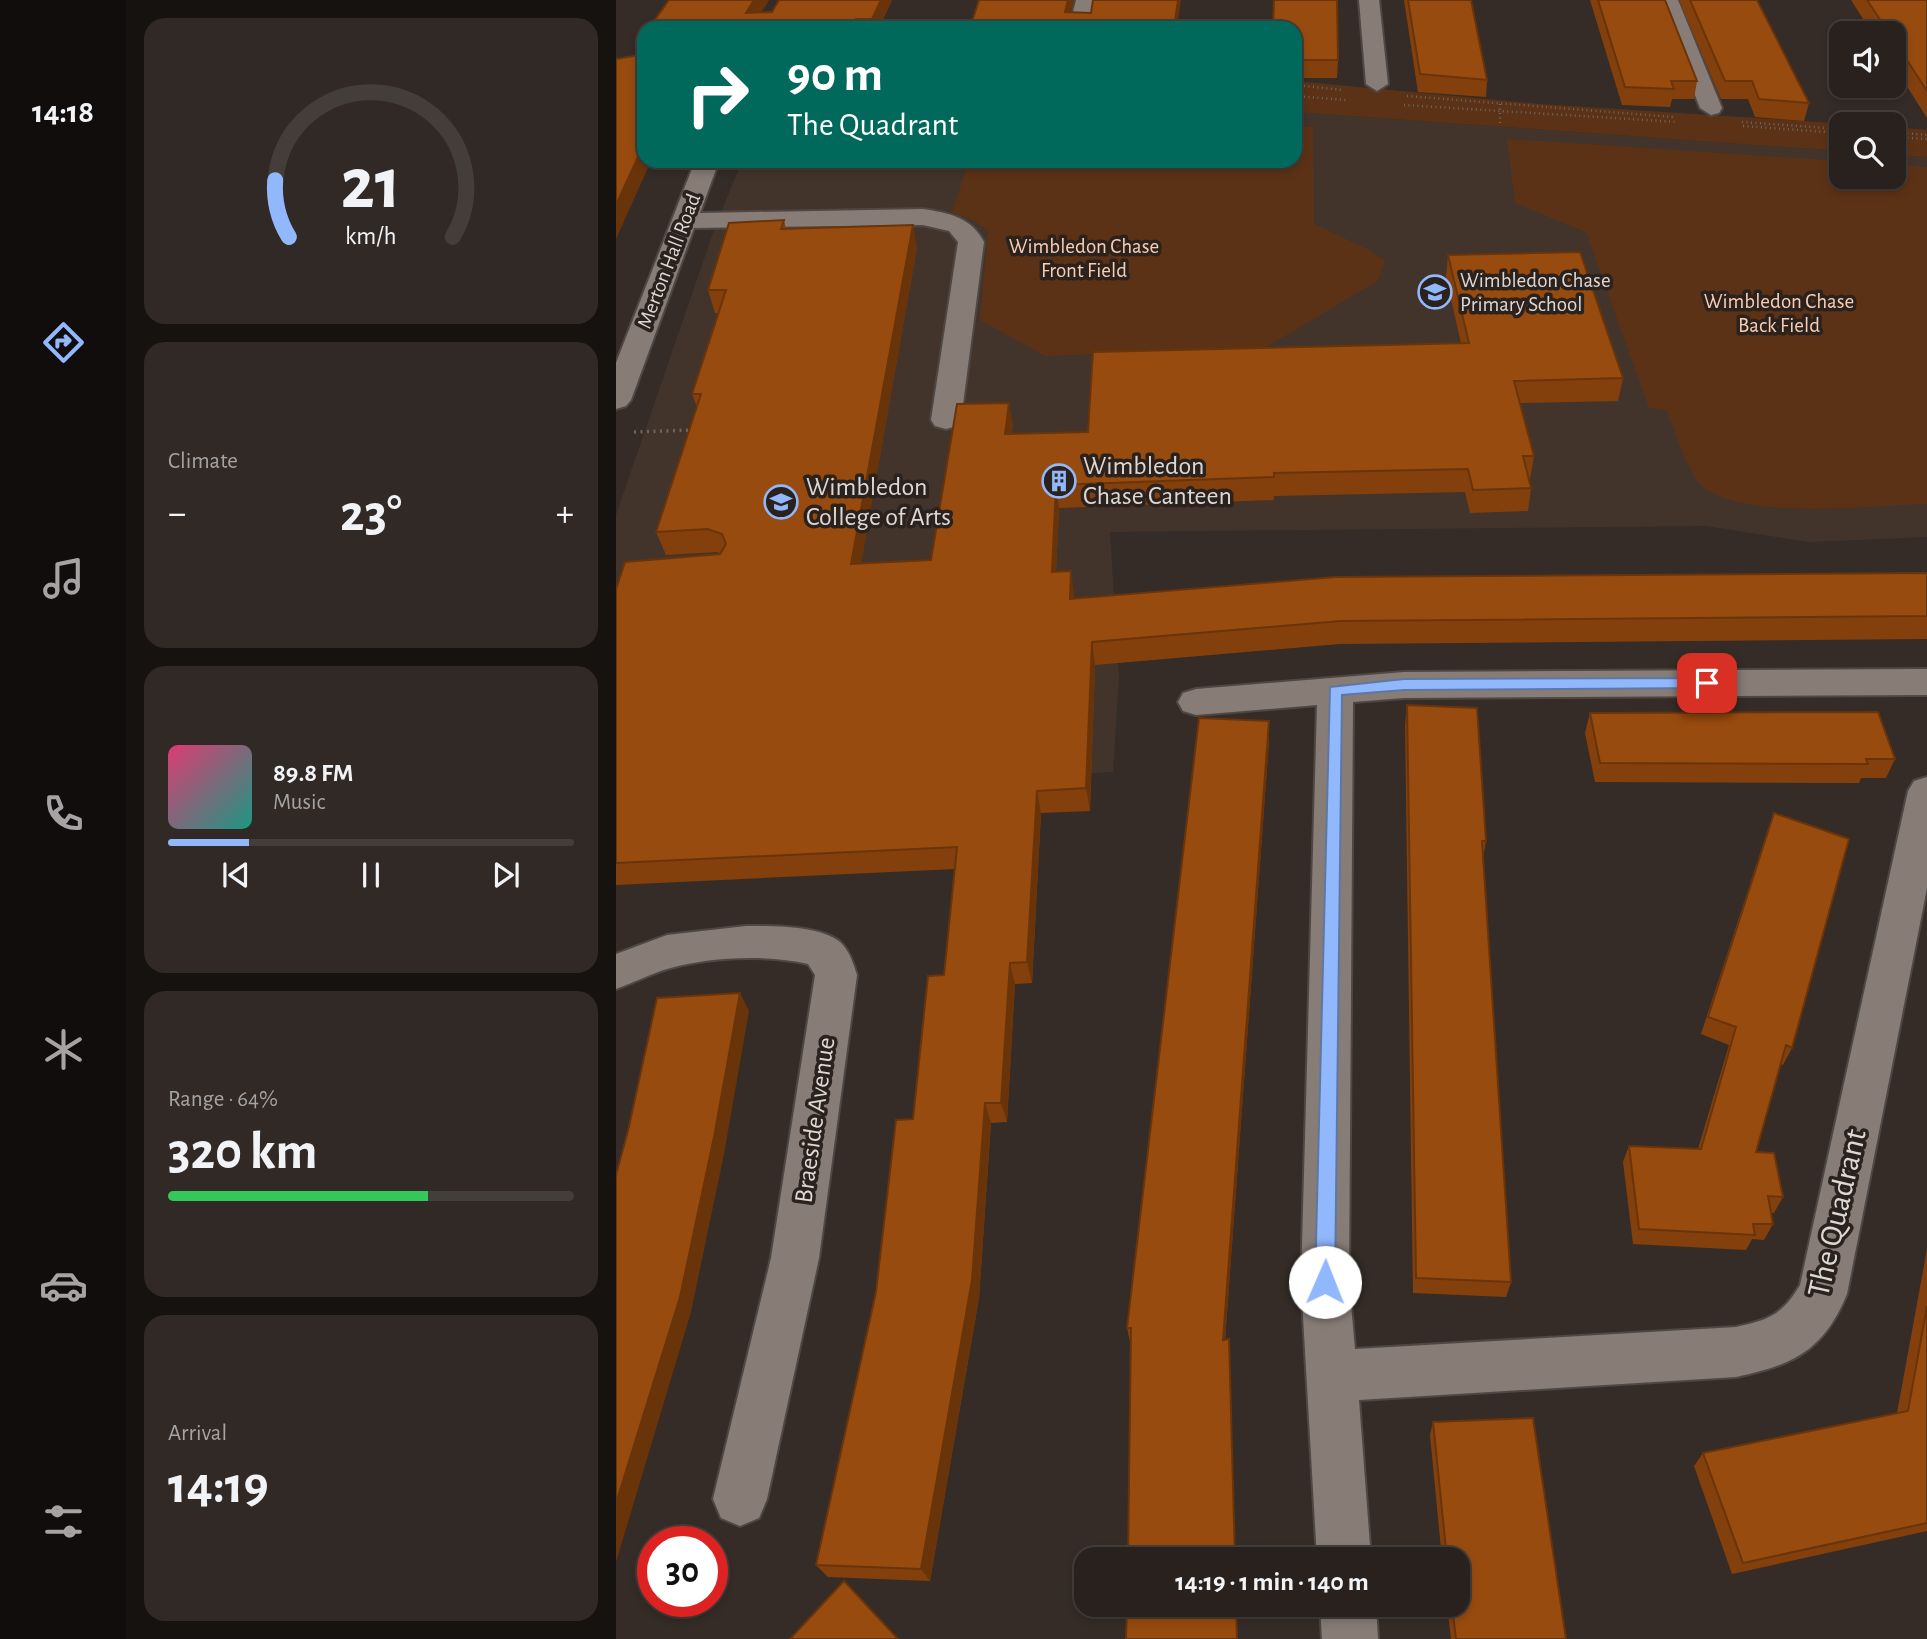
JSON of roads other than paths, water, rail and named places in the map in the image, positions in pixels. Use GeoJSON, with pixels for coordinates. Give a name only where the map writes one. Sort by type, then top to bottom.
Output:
{"type":"FeatureCollection","features":[{"type":"Feature","properties":{"kind":"street"},"geometry":{"type":"LineString","coordinates":[[1082,21],[1086,0]]}},
{"type":"Feature","properties":{"kind":"street"},"geometry":{"type":"LineString","coordinates":[[1369,0],[1377,84]]}},
{"type":"Feature","properties":{"kind":"street"},"geometry":{"type":"LineString","coordinates":[[1668,0],[1711,108]]}},
{"type":"Feature","properties":{"kind":"street","name":"Merton Hall Road"},"geometry":{"type":"LineString","coordinates":[[616,400],[704,168]]}},
{"type":"Feature","properties":{"kind":"street"},"geometry":{"type":"LineString","coordinates":[[684,221],[923,216],[959,225],[971,242],[946,420]]}},
{"type":"Feature","properties":{"kind":"street"},"geometry":{"type":"LineString","coordinates":[[1196,702],[1404,685],[1927,682]]}},
{"type":"Feature","properties":{"kind":"street"},"geometry":{"type":"LineString","coordinates":[[1335,691],[1325,1282],[1343,1547]]}},
{"type":"Feature","properties":{"kind":"street","name":"The Quadrant"},"geometry":{"type":"LineString","coordinates":[[1330,1376],[1736,1352],[1777,1343],[1805,1325],[1823,1294],[1927,791]]}},
{"type":"Feature","properties":{"kind":"street","name":"Braeside Avenue"},"geometry":{"type":"LineString","coordinates":[[616,972],[665,953],[702,946],[792,943],[823,953],[831,960],[836,975],[795,1258],[740,1499]]}},
{"type":"Feature","properties":{"kind":"street"},"geometry":{"type":"LineString","coordinates":[[1349,1617],[1350,1639]]}},
{"type":"Feature","properties":{"kind":"place","name":"Wimbledon Chase Primary School"},"geometry":{"type":"Point","coordinates":[1435,292]}},
{"type":"Feature","properties":{"kind":"place","name":"Wimbledon Chase Canteen"},"geometry":{"type":"Point","coordinates":[1059,481]}},
{"type":"Feature","properties":{"kind":"place","name":"Wimbledon College of Arts"},"geometry":{"type":"Point","coordinates":[781,502]}},
{"type":"Feature","properties":{"kind":"park label","name":"Wimbledon Chase Front Field"},"geometry":{"type":"Point","coordinates":[1084,258]}},
{"type":"Feature","properties":{"kind":"park label","name":"Wimbledon Chase Back Field"},"geometry":{"type":"Point","coordinates":[1779,313]}}]}
